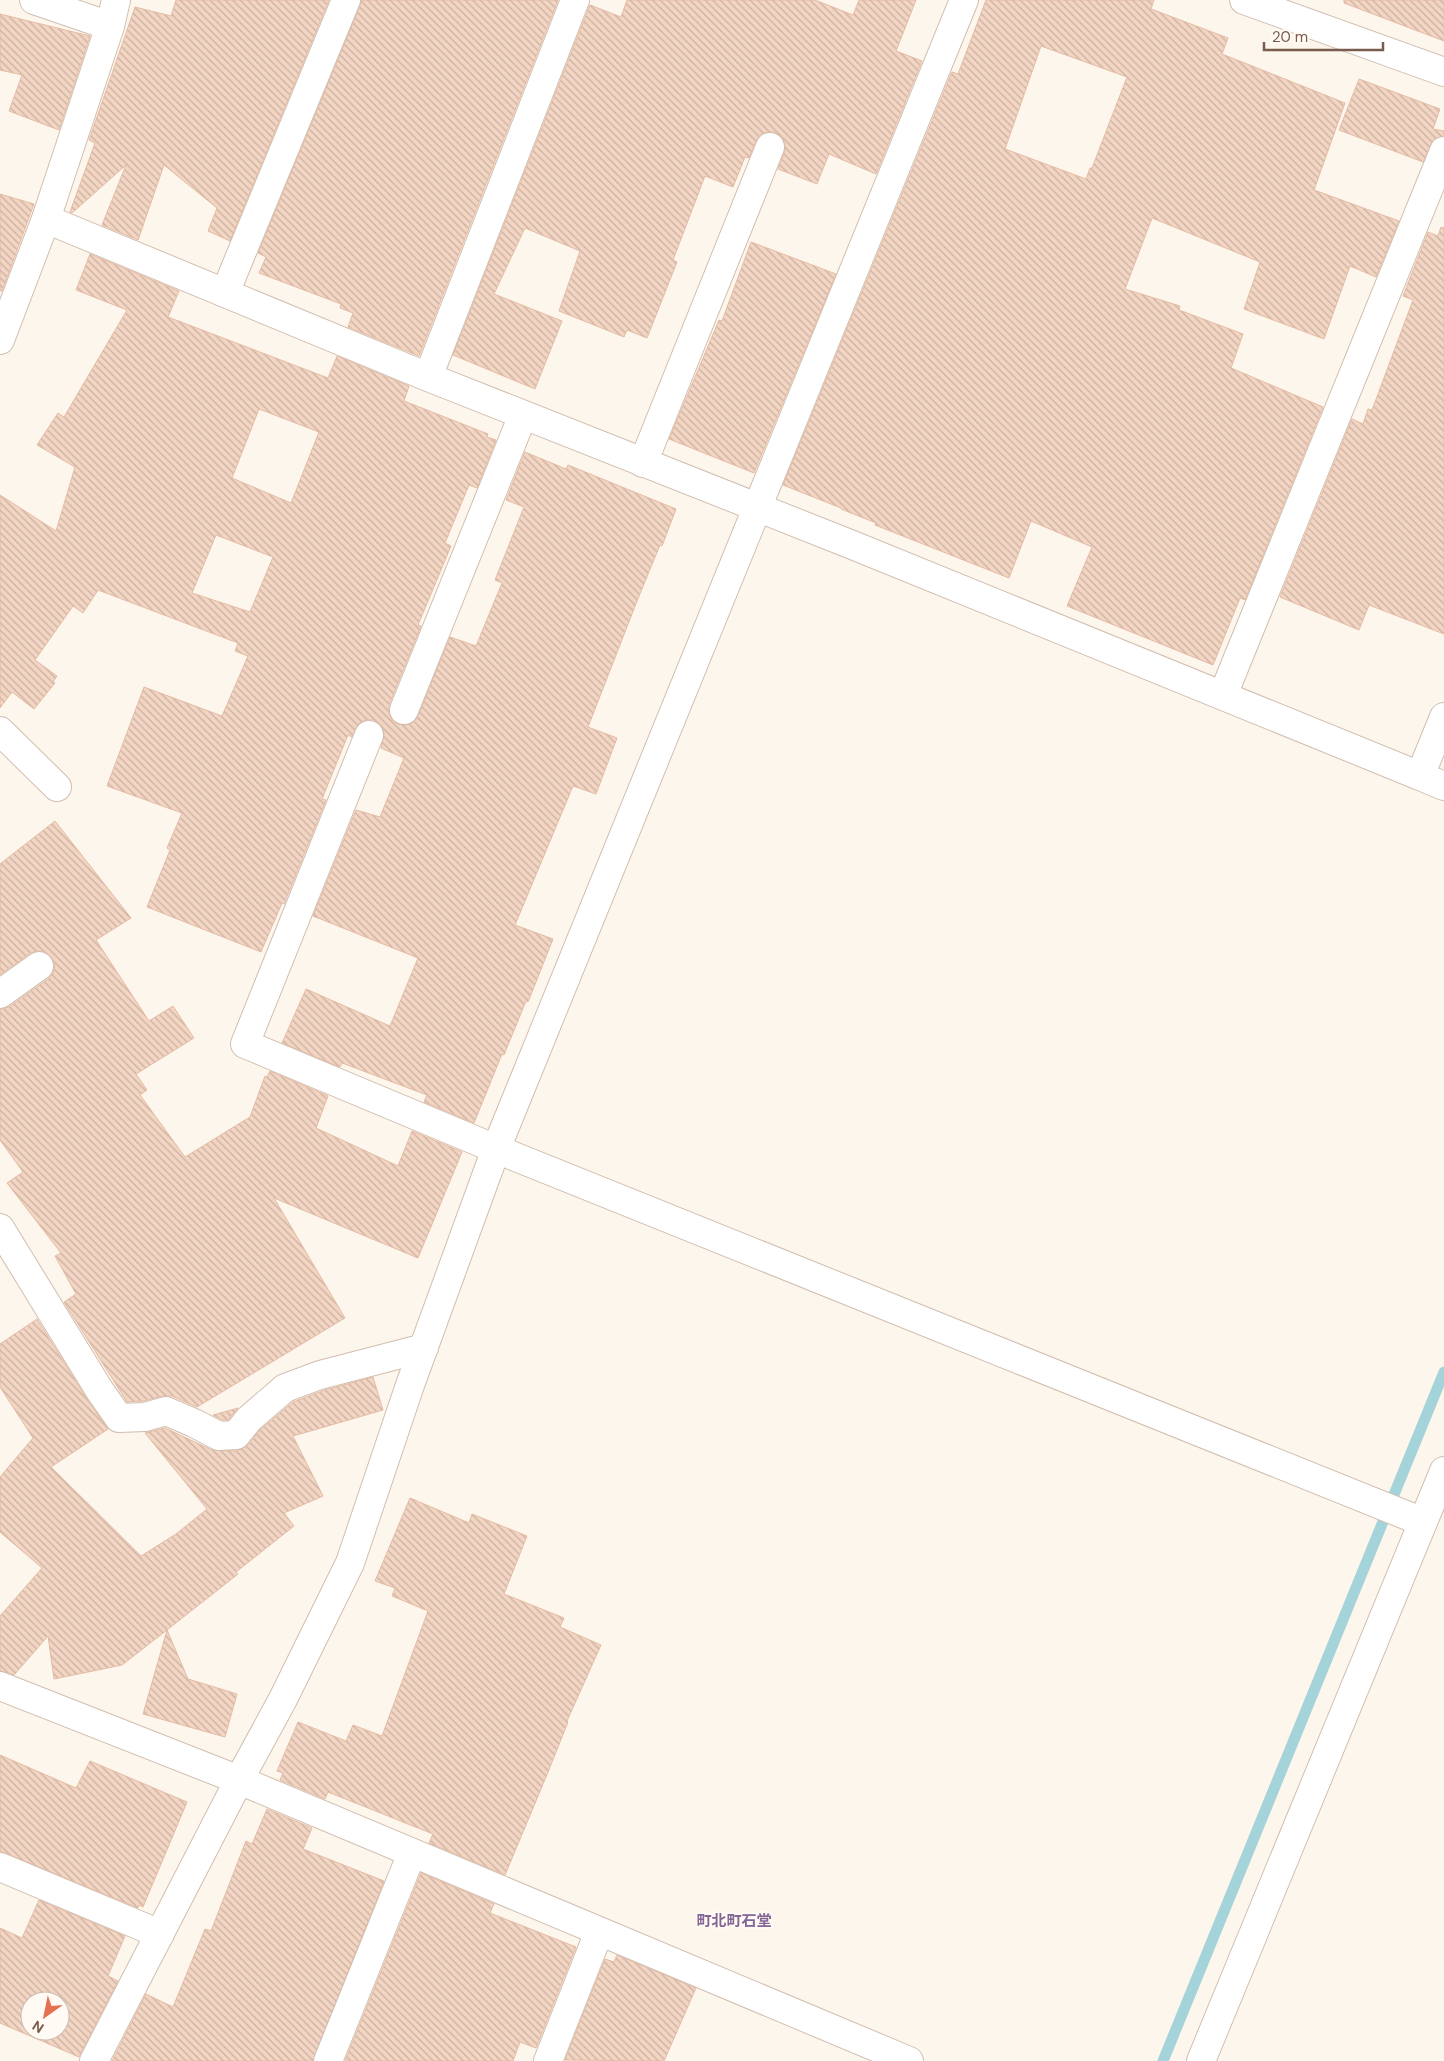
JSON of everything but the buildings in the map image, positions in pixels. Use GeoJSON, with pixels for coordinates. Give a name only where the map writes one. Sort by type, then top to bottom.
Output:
{"type":"FeatureCollection","features":[{"type":"Feature","properties":{"kind":"street"},"geometry":{"type":"LineString","coordinates":[[34,0],[110,26]]}},
{"type":"Feature","properties":{"kind":"street"},"geometry":{"type":"LineString","coordinates":[[0,340],[46,219],[110,26],[116,0]]}},
{"type":"Feature","properties":{"kind":"street"},"geometry":{"type":"LineString","coordinates":[[225,293],[346,0]]}},
{"type":"Feature","properties":{"kind":"street"},"geometry":{"type":"LineString","coordinates":[[428,377],[575,0]]}},
{"type":"Feature","properties":{"kind":"street"},"geometry":{"type":"LineString","coordinates":[[94,2061],[239,1780],[283,1699],[350,1563],[424,1348],[496,1149],[964,0]]}},
{"type":"Feature","properties":{"kind":"street"},"geometry":{"type":"LineString","coordinates":[[1260,3],[1444,72]]}},
{"type":"Feature","properties":{"kind":"street"},"geometry":{"type":"LineString","coordinates":[[643,463],[770,147]]}},
{"type":"Feature","properties":{"kind":"street"},"geometry":{"type":"LineString","coordinates":[[1223,695],[1444,151]]}},
{"type":"Feature","properties":{"kind":"street"},"geometry":{"type":"LineString","coordinates":[[46,219],[428,377],[757,507],[1432,781],[1444,717]]}},
{"type":"Feature","properties":{"kind":"street"},"geometry":{"type":"LineString","coordinates":[[404,710],[523,415]]}},
{"type":"Feature","properties":{"kind":"street"},"geometry":{"type":"LineString","coordinates":[[0,731],[57,787]]}},
{"type":"Feature","properties":{"kind":"street"},"geometry":{"type":"LineString","coordinates":[[369,735],[245,1044],[496,1149],[1411,1518]]}},
{"type":"Feature","properties":{"kind":"street"},"geometry":{"type":"LineString","coordinates":[[0,994],[39,966]]}},
{"type":"Feature","properties":{"kind":"street"},"geometry":{"type":"LineString","coordinates":[[0,1228],[100,1391],[119,1418],[145,1417],[166,1411],[219,1436],[236,1436],[249,1419],[285,1388],[320,1374],[424,1348]]}},
{"type":"Feature","properties":{"kind":"street"},"geometry":{"type":"LineString","coordinates":[[1200,2061],[1411,1518],[1444,1471]]}},
{"type":"Feature","properties":{"kind":"street"},"geometry":{"type":"LineString","coordinates":[[0,1686],[239,1780],[909,2061]]}},
{"type":"Feature","properties":{"kind":"street"},"geometry":{"type":"LineString","coordinates":[[328,2061],[412,1853]]}},
{"type":"Feature","properties":{"kind":"street"},"geometry":{"type":"LineString","coordinates":[[0,1867],[160,1934]]}},
{"type":"Feature","properties":{"kind":"street"},"geometry":{"type":"LineString","coordinates":[[548,2061],[599,1932]]}},
{"type":"Feature","properties":{"kind":"waterway"},"geometry":{"type":"LineString","coordinates":[[1163,2061],[1444,1372]]}},
{"type":"Feature","properties":{"kind":"district","name":"町北町石堂"},"geometry":{"type":"Point","coordinates":[734,1921]}}]}
